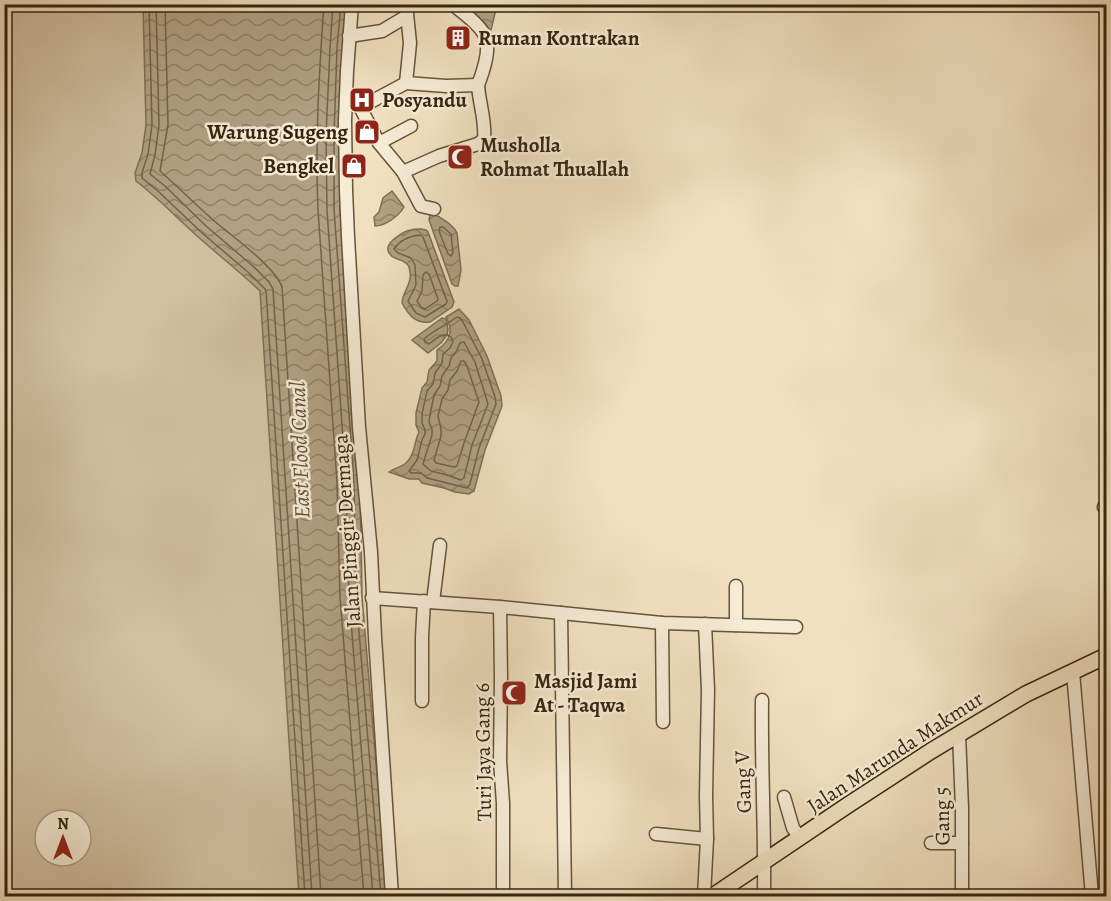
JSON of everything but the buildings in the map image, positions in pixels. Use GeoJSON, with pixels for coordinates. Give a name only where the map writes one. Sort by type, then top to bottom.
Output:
{"type":"FeatureCollection","features":[{"type":"Feature","properties":{"kind":"main road","name":"Jalan Marunda Makmur"},"geometry":{"type":"LineString","coordinates":[[713,897],[848,805],[959,734],[1026,694],[1107,656]]}},
{"type":"Feature","properties":{"kind":"street","name":"Jalan Pinggir Dermaga"},"geometry":{"type":"LineString","coordinates":[[352,4],[345,121],[347,226],[356,386],[371,552],[392,897]]}},
{"type":"Feature","properties":{"kind":"street"},"geometry":{"type":"LineString","coordinates":[[404,172],[439,156],[478,144],[484,139],[478,86],[486,60],[486,37],[473,21],[452,4]]}},
{"type":"Feature","properties":{"kind":"street"},"geometry":{"type":"LineString","coordinates":[[349,36],[382,31],[406,10],[410,44],[406,83]]}},
{"type":"Feature","properties":{"kind":"street"},"geometry":{"type":"LineString","coordinates":[[434,209],[421,205],[404,172],[379,143],[360,111],[363,106],[406,83],[478,86]]}},
{"type":"Feature","properties":{"kind":"street"},"geometry":{"type":"LineString","coordinates":[[345,121],[365,119]]}},
{"type":"Feature","properties":{"kind":"street"},"geometry":{"type":"LineString","coordinates":[[379,143],[411,126]]}},
{"type":"Feature","properties":{"kind":"street"},"geometry":{"type":"LineString","coordinates":[[1107,503],[1104,508],[1107,509]]}},
{"type":"Feature","properties":{"kind":"street"},"geometry":{"type":"LineString","coordinates":[[422,701],[429,601],[440,545]]}},
{"type":"Feature","properties":{"kind":"street"},"geometry":{"type":"LineString","coordinates":[[736,586],[736,625]]}},
{"type":"Feature","properties":{"kind":"street"},"geometry":{"type":"LineString","coordinates":[[372,598],[500,607],[662,623],[796,627]]}},
{"type":"Feature","properties":{"kind":"street","name":"Turi Jaya Gang 6"},"geometry":{"type":"LineString","coordinates":[[500,607],[503,897]]}},
{"type":"Feature","properties":{"kind":"street"},"geometry":{"type":"LineString","coordinates":[[561,613],[565,897]]}},
{"type":"Feature","properties":{"kind":"street"},"geometry":{"type":"LineString","coordinates":[[662,623],[663,722]]}},
{"type":"Feature","properties":{"kind":"street"},"geometry":{"type":"LineString","coordinates":[[704,897],[707,839],[708,690],[705,624]]}},
{"type":"Feature","properties":{"kind":"street"},"geometry":{"type":"LineString","coordinates":[[1073,672],[1092,897]]}},
{"type":"Feature","properties":{"kind":"street","name":"Gang V"},"geometry":{"type":"LineString","coordinates":[[762,700],[764,897]]}},
{"type":"Feature","properties":{"kind":"street","name":"Gang 5"},"geometry":{"type":"LineString","coordinates":[[959,734],[962,897]]}},
{"type":"Feature","properties":{"kind":"street"},"geometry":{"type":"LineString","coordinates":[[784,797],[793,828],[800,838]]}},
{"type":"Feature","properties":{"kind":"street"},"geometry":{"type":"LineString","coordinates":[[656,834],[707,839]]}},
{"type":"Feature","properties":{"kind":"street"},"geometry":{"type":"LineString","coordinates":[[931,843],[962,843]]}},
{"type":"Feature","properties":{"kind":"shaded area"},"geometry":{"type":"Polygon","coordinates":[[[5,5],[148,5],[263,286],[304,896],[5,896],[5,5]]]}},
{"type":"Feature","properties":{"kind":"water","name":"East Flood Canal"},"geometry":{"type":"Polygon","coordinates":[[[143,5],[347,5],[340,136],[340,209],[360,481],[362,596],[387,896],[299,896],[260,291],[136,181],[135,173],[142,153],[146,125],[143,5]]]}},
{"type":"Feature","properties":{"kind":"water"},"geometry":{"type":"Polygon","coordinates":[[[459,5],[497,5],[491,30],[488,31],[459,5]]]}},
{"type":"Feature","properties":{"kind":"water"},"geometry":{"type":"Polygon","coordinates":[[[392,191],[404,207],[391,220],[375,226],[374,217],[379,212],[383,198],[392,191]]]}},
{"type":"Feature","properties":{"kind":"water"},"geometry":{"type":"Polygon","coordinates":[[[433,214],[453,227],[457,233],[461,270],[458,286],[452,284],[429,220],[430,215],[433,214]]]}},
{"type":"Feature","properties":{"kind":"water"},"geometry":{"type":"Polygon","coordinates":[[[421,229],[428,232],[454,302],[452,307],[430,322],[416,320],[404,307],[402,303],[410,278],[409,267],[405,262],[389,254],[388,250],[393,240],[400,235],[421,229]]]}},
{"type":"Feature","properties":{"kind":"water"},"geometry":{"type":"Polygon","coordinates":[[[459,309],[469,320],[487,356],[501,396],[502,406],[485,450],[474,491],[469,494],[422,483],[419,479],[409,479],[389,472],[404,465],[411,456],[419,432],[416,425],[416,413],[422,388],[427,382],[429,370],[437,361],[437,350],[448,339],[450,327],[446,317],[459,309]]]}},
{"type":"Feature","properties":{"kind":"water"},"geometry":{"type":"Polygon","coordinates":[[[442,318],[446,319],[447,335],[428,353],[412,340],[442,318]]]}},
{"type":"Feature","properties":{"kind":"place","name":"Ruman Kontrakan"},"geometry":{"type":"Point","coordinates":[458,38]}},
{"type":"Feature","properties":{"kind":"place","name":"Posyandu"},"geometry":{"type":"Point","coordinates":[362,100]}},
{"type":"Feature","properties":{"kind":"place","name":"Warung Sugeng"},"geometry":{"type":"Point","coordinates":[367,132]}},
{"type":"Feature","properties":{"kind":"place","name":"Musholla Rohmat Thuallah"},"geometry":{"type":"Point","coordinates":[460,157]}},
{"type":"Feature","properties":{"kind":"place","name":"Bengkel"},"geometry":{"type":"Point","coordinates":[354,166]}},
{"type":"Feature","properties":{"kind":"place","name":"Masjid Jami At - Taqwa"},"geometry":{"type":"Point","coordinates":[514,693]}}]}
